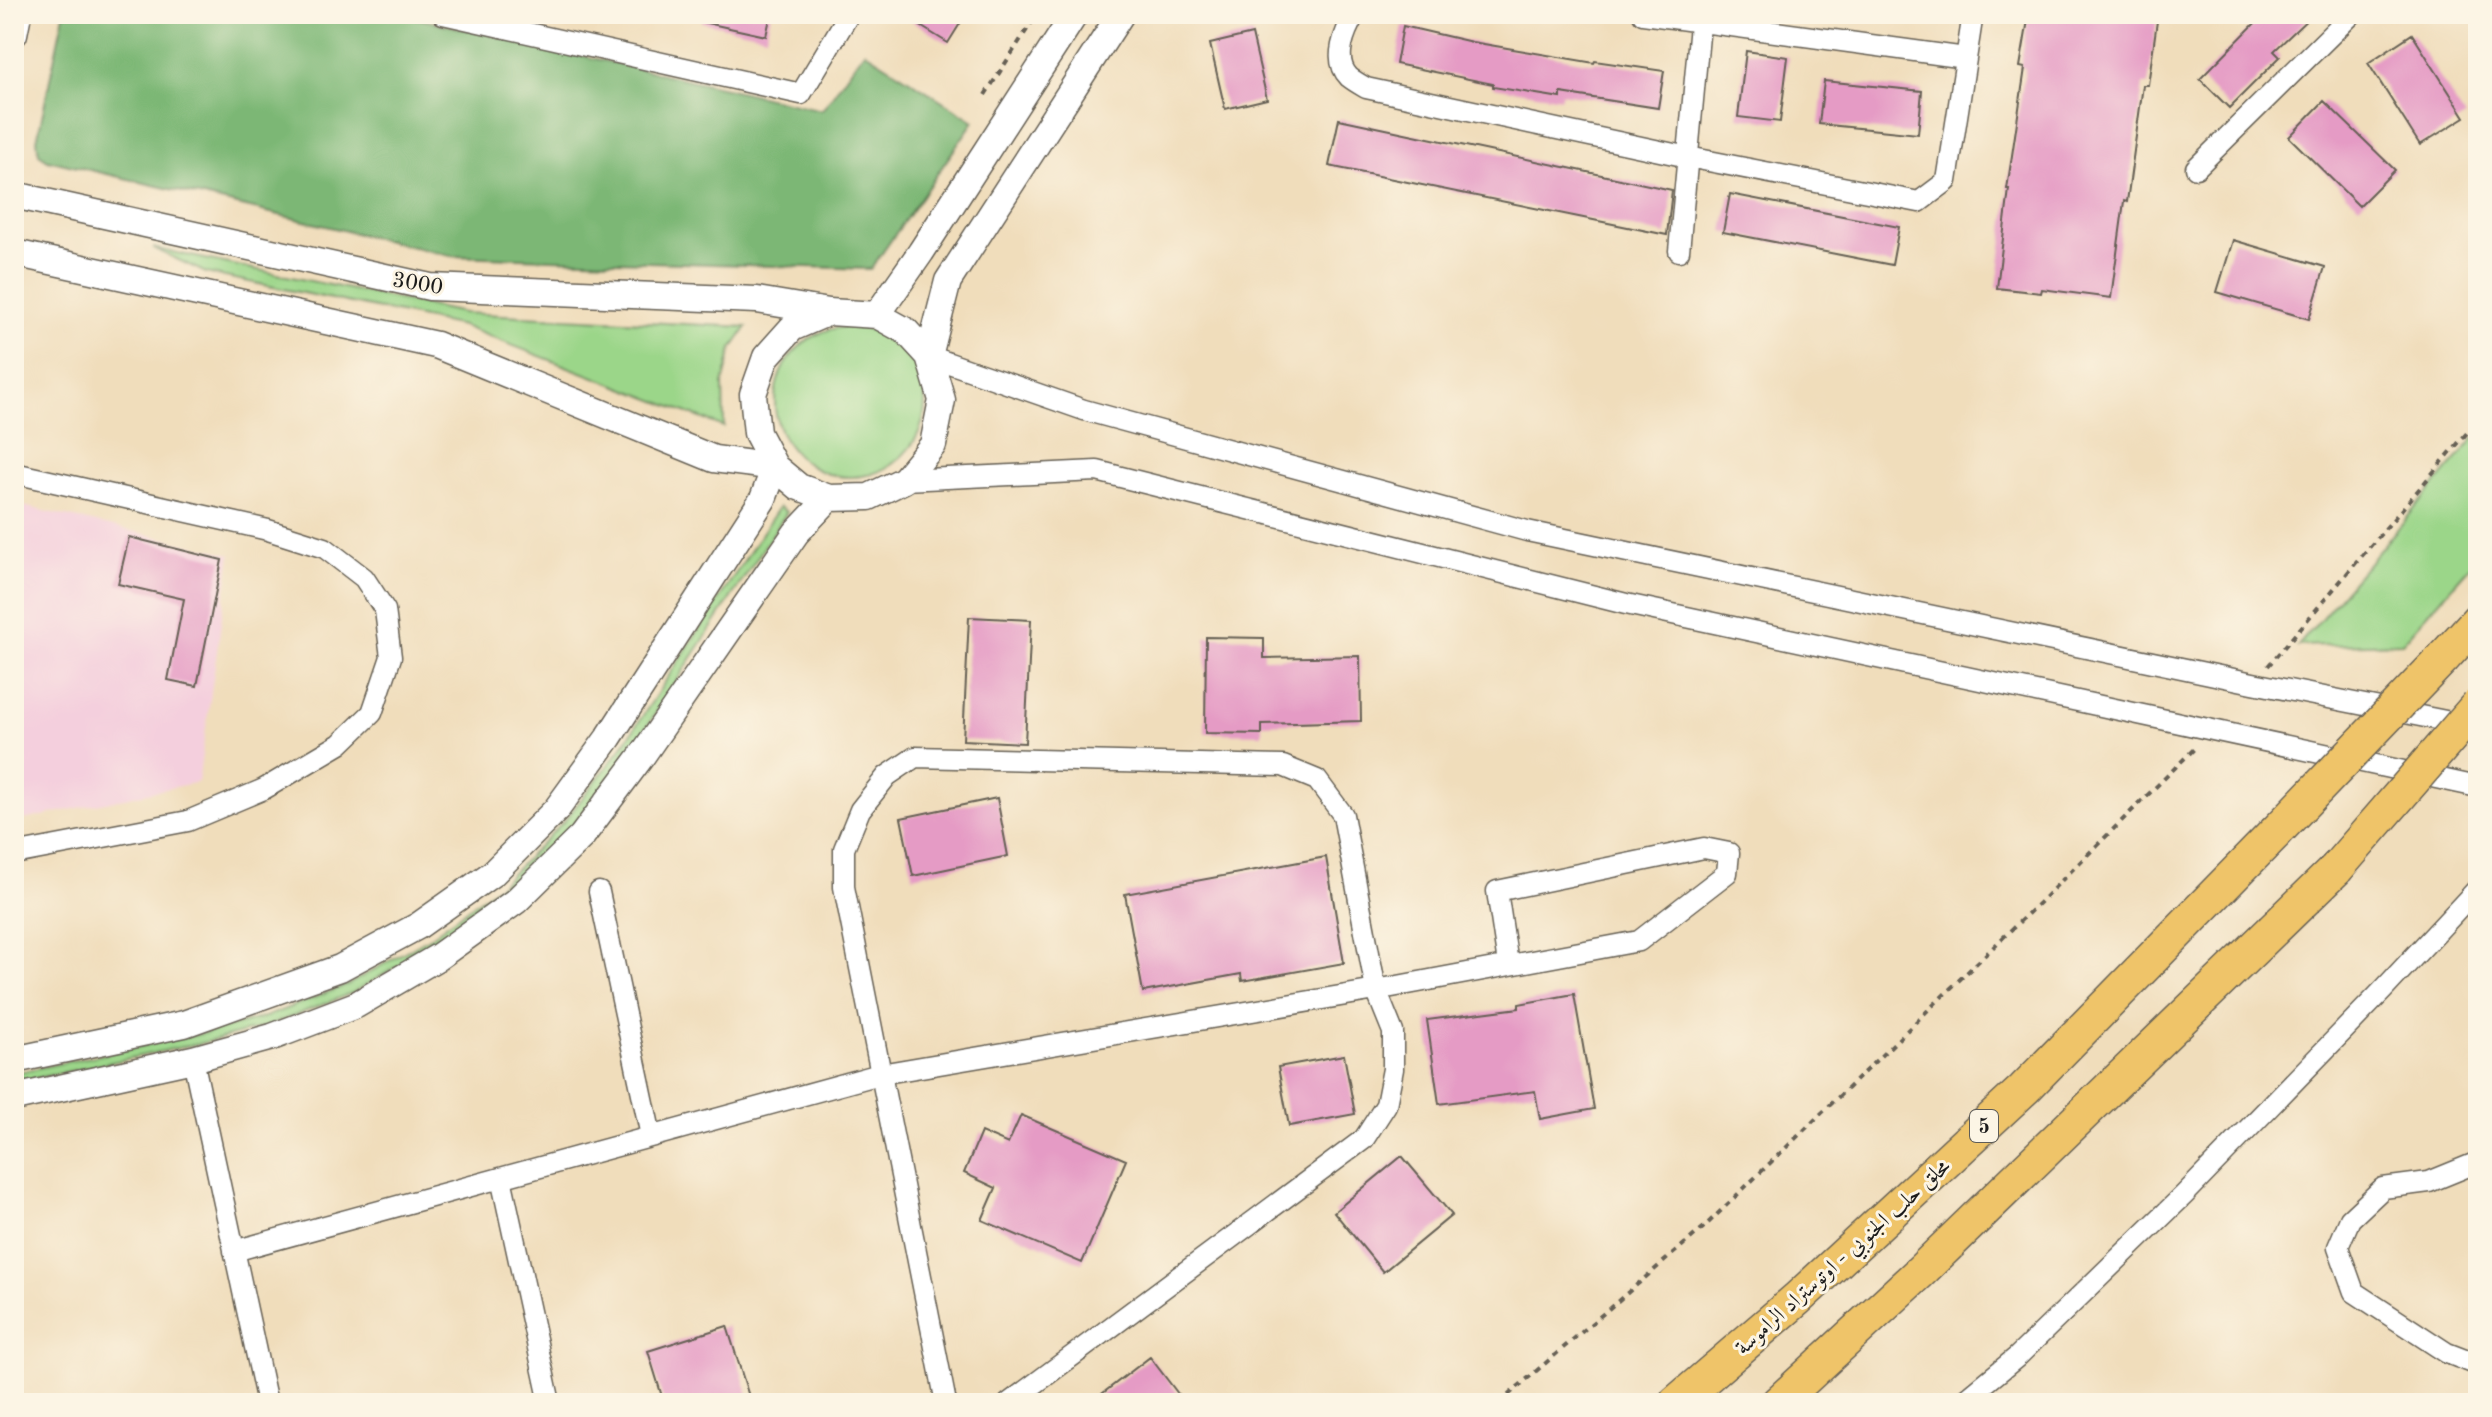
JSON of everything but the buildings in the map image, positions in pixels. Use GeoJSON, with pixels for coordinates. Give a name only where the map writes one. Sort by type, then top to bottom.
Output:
{"type":"FeatureCollection","features":[{"type":"Feature","properties":{"kind":"highway","name":"محلق حلب الجنوبي - اوتوستراد الراموسة"},"geometry":{"type":"LineString","coordinates":[[1676,1403],[1797,1299],[2024,1089],[2478,620]]}},
{"type":"Feature","properties":{"kind":"highway"},"geometry":{"type":"LineString","coordinates":[[1778,1403],[1918,1274],[2336,869],[2478,705]]}},
{"type":"Feature","properties":{"kind":"street"},"geometry":{"type":"LineString","coordinates":[[14,34],[18,14]]}},
{"type":"Feature","properties":{"kind":"street"},"geometry":{"type":"LineString","coordinates":[[443,14],[801,94],[849,14]]}},
{"type":"Feature","properties":{"kind":"street"},"geometry":{"type":"LineString","coordinates":[[877,315],[1075,14]]}},
{"type":"Feature","properties":{"kind":"street"},"geometry":{"type":"LineString","coordinates":[[929,356],[948,281],[1121,14]]}},
{"type":"Feature","properties":{"kind":"street"},"geometry":{"type":"LineString","coordinates":[[1355,14],[1344,33],[1340,56],[1347,75],[1366,88],[1688,157],[1919,202],[1947,181],[1973,14]]}},
{"type":"Feature","properties":{"kind":"street"},"geometry":{"type":"LineString","coordinates":[[1643,14],[1701,19],[1966,58]]}},
{"type":"Feature","properties":{"kind":"street"},"geometry":{"type":"LineString","coordinates":[[2196,168],[2352,14]]}},
{"type":"Feature","properties":{"kind":"street"},"geometry":{"type":"LineString","coordinates":[[1679,251],[1701,19]]}},
{"type":"Feature","properties":{"kind":"street","name":"3000"},"geometry":{"type":"LineString","coordinates":[[14,195],[430,287],[757,300],[829,312]]}},
{"type":"Feature","properties":{"kind":"street"},"geometry":{"type":"LineString","coordinates":[[14,253],[436,345],[714,459],[775,467]]}},
{"type":"Feature","properties":{"kind":"street"},"geometry":{"type":"LineString","coordinates":[[904,480],[933,445],[942,400],[929,356],[906,331],[877,315],[829,312],[792,328],[766,357],[753,394],[757,433],[775,467],[799,487],[829,498],[869,497],[904,480],[1097,471],[1626,604],[2478,787]]}},
{"type":"Feature","properties":{"kind":"street"},"geometry":{"type":"LineString","coordinates":[[929,356],[1084,410],[1527,531],[2478,728]]}},
{"type":"Feature","properties":{"kind":"street"},"geometry":{"type":"LineString","coordinates":[[14,1060],[184,1024],[340,968],[418,926],[493,873],[556,810],[609,737],[763,499],[775,467]]}},
{"type":"Feature","properties":{"kind":"street"},"geometry":{"type":"LineString","coordinates":[[14,473],[268,530],[325,548],[364,578],[385,610],[391,657],[372,713],[340,744],[264,789],[188,821],[14,854]]}},
{"type":"Feature","properties":{"kind":"street"},"geometry":{"type":"LineString","coordinates":[[14,1098],[193,1059],[272,1037],[356,1005],[438,957],[516,901],[582,836],[641,757],[796,533],[829,498]]}},
{"type":"Feature","properties":{"kind":"street"},"geometry":{"type":"LineString","coordinates":[[946,1403],[844,887],[844,849],[860,810],[887,776],[915,757],[1283,766],[1317,780],[1343,815],[1376,990],[1393,1032],[1393,1069],[1386,1105],[1364,1139],[1009,1403]]}},
{"type":"Feature","properties":{"kind":"street"},"geometry":{"type":"LineString","coordinates":[[234,1251],[880,1074],[1376,990],[1639,941],[1727,873],[1729,853],[1704,848],[1497,891],[1508,964]]}},
{"type":"Feature","properties":{"kind":"street"},"geometry":{"type":"LineString","coordinates":[[1961,1403],[2017,1357],[2184,1195],[2478,888]]}},
{"type":"Feature","properties":{"kind":"street"},"geometry":{"type":"LineString","coordinates":[[599,892],[651,1136]]}},
{"type":"Feature","properties":{"kind":"street"},"geometry":{"type":"LineString","coordinates":[[193,1059],[267,1403]]}},
{"type":"Feature","properties":{"kind":"street"},"geometry":{"type":"LineString","coordinates":[[2478,1162],[2429,1182],[2383,1188],[2350,1219],[2338,1247],[2354,1292],[2447,1353],[2478,1365]]}},
{"type":"Feature","properties":{"kind":"street"},"geometry":{"type":"LineString","coordinates":[[501,1178],[550,1403]]}},
{"type":"Feature","properties":{"kind":"path"},"geometry":{"type":"LineString","coordinates":[[985,95],[1037,14]]}},
{"type":"Feature","properties":{"kind":"path"},"geometry":{"type":"LineString","coordinates":[[2253,683],[2478,420]]}},
{"type":"Feature","properties":{"kind":"path"},"geometry":{"type":"LineString","coordinates":[[1499,1403],[1703,1228],[2214,729]]}},
{"type":"Feature","properties":{"kind":"shaded area"},"geometry":{"type":"Polygon","coordinates":[[[14,504],[231,554],[198,782],[14,822],[14,504]]]}},
{"type":"Feature","properties":{"kind":"green space"},"geometry":{"type":"Polygon","coordinates":[[[64,14],[398,14],[822,110],[864,51],[974,121],[871,269],[451,256],[48,160],[39,154],[37,140],[64,14]]]}},
{"type":"Feature","properties":{"kind":"green space"},"geometry":{"type":"Polygon","coordinates":[[[153,248],[463,313],[747,327],[732,349],[723,384],[724,427],[462,326],[206,273],[153,248]]]}},
{"type":"Feature","properties":{"kind":"green space"},"geometry":{"type":"Polygon","coordinates":[[[850,327],[879,333],[903,349],[919,373],[925,402],[919,431],[903,455],[879,471],[850,477],[821,471],[797,455],[781,431],[775,402],[781,373],[797,349],[821,333],[850,327]]]}},
{"type":"Feature","properties":{"kind":"green space"},"geometry":{"type":"Polygon","coordinates":[[[2478,434],[2478,557],[2402,643],[2298,646],[2478,434]]]}},
{"type":"Feature","properties":{"kind":"green space"},"geometry":{"type":"Polygon","coordinates":[[[779,507],[787,512],[631,751],[572,827],[507,891],[432,946],[352,993],[268,1026],[14,1083],[14,1073],[209,1032],[265,1017],[349,984],[427,939],[501,884],[565,820],[623,746],[779,507]]]}}]}
